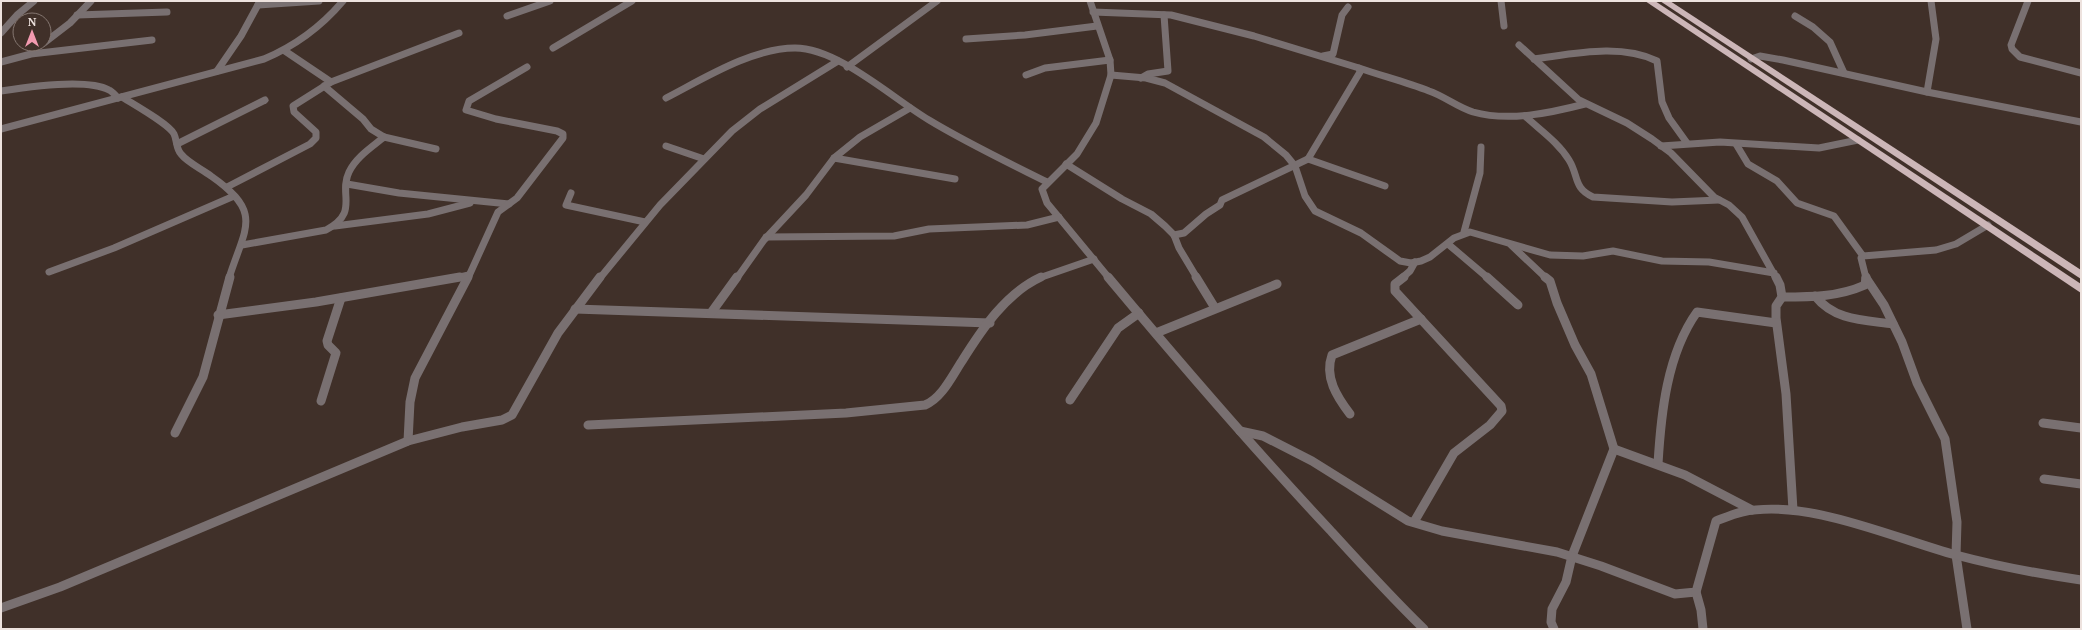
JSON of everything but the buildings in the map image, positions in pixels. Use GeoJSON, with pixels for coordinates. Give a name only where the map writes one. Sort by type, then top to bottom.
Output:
{"type":"FeatureCollection","features":[{"type":"Feature","properties":{"kind":"highway"},"geometry":{"type":"LineString","coordinates":[[1649,1],[1988,225],[2081,289]]}},
{"type":"Feature","properties":{"kind":"highway"},"geometry":{"type":"LineString","coordinates":[[1664,1],[2081,275]]}},
{"type":"Feature","properties":{"kind":"street"},"geometry":{"type":"LineString","coordinates":[[1,33],[17,15],[34,1]]}},
{"type":"Feature","properties":{"kind":"street"},"geometry":{"type":"LineString","coordinates":[[52,37],[70,24],[91,1]]}},
{"type":"Feature","properties":{"kind":"street"},"geometry":{"type":"LineString","coordinates":[[217,71],[241,36],[259,3],[319,1]]}},
{"type":"Feature","properties":{"kind":"street"},"geometry":{"type":"LineString","coordinates":[[1,129],[264,59],[285,51],[321,24],[343,1]]}},
{"type":"Feature","properties":{"kind":"street"},"geometry":{"type":"LineString","coordinates":[[507,16],[550,1]]}},
{"type":"Feature","properties":{"kind":"street"},"geometry":{"type":"LineString","coordinates":[[553,48],[632,1]]}},
{"type":"Feature","properties":{"kind":"street"},"geometry":{"type":"LineString","coordinates":[[847,67],[937,1]]}},
{"type":"Feature","properties":{"kind":"street"},"geometry":{"type":"LineString","coordinates":[[1090,1],[1096,26],[1110,60],[1111,76],[1096,123],[1077,154],[1047,182],[1042,189],[1047,203],[1240,431],[1400,606],[1424,629]]}},
{"type":"Feature","properties":{"kind":"street"},"geometry":{"type":"LineString","coordinates":[[1501,1],[1504,26]]}},
{"type":"Feature","properties":{"kind":"street"},"geometry":{"type":"LineString","coordinates":[[1927,92],[1936,39],[1931,1]]}},
{"type":"Feature","properties":{"kind":"street"},"geometry":{"type":"LineString","coordinates":[[2028,1],[2011,45],[2012,49],[2020,56],[2081,72]]}},
{"type":"Feature","properties":{"kind":"street"},"geometry":{"type":"LineString","coordinates":[[1322,56],[1333,54],[1342,15],[1348,7]]}},
{"type":"Feature","properties":{"kind":"street"},"geometry":{"type":"LineString","coordinates":[[77,15],[167,12]]}},
{"type":"Feature","properties":{"kind":"street"},"geometry":{"type":"LineString","coordinates":[[1093,12],[1164,15],[1254,36],[1322,56],[1440,95],[1454,104],[1479,113],[1525,116],[1551,113],[1585,104]]}},
{"type":"Feature","properties":{"kind":"street"},"geometry":{"type":"LineString","coordinates":[[1141,78],[1148,74],[1168,71],[1164,15]]}},
{"type":"Feature","properties":{"kind":"street"},"geometry":{"type":"LineString","coordinates":[[1795,16],[1813,27],[1830,42],[1844,73]]}},
{"type":"Feature","properties":{"kind":"street"},"geometry":{"type":"LineString","coordinates":[[966,39],[1025,35],[1096,26]]}},
{"type":"Feature","properties":{"kind":"street"},"geometry":{"type":"LineString","coordinates":[[227,187],[310,144],[316,138],[316,132],[294,112],[293,106],[331,82],[459,32]]}},
{"type":"Feature","properties":{"kind":"street"},"geometry":{"type":"LineString","coordinates":[[1,62],[31,54],[152,40]]}},
{"type":"Feature","properties":{"kind":"street"},"geometry":{"type":"LineString","coordinates":[[1519,45],[1585,104],[1627,123],[1671,153],[1704,188],[1719,200],[1729,205],[1742,217],[1760,246],[1780,285],[1782,297],[1776,306],[1776,323],[1786,394],[1793,510]]}},
{"type":"Feature","properties":{"kind":"street"},"geometry":{"type":"LineString","coordinates":[[666,98],[740,62],[783,49],[802,48],[838,62],[875,84],[910,108],[998,158],[1047,182]]}},
{"type":"Feature","properties":{"kind":"street"},"geometry":{"type":"LineString","coordinates":[[285,51],[331,82]]}},
{"type":"Feature","properties":{"kind":"street"},"geometry":{"type":"LineString","coordinates":[[1534,59],[1595,52],[1627,53],[1652,58],[1657,61],[1664,107],[1669,118],[1687,143]]}},
{"type":"Feature","properties":{"kind":"street"},"geometry":{"type":"LineString","coordinates":[[1751,59],[1760,56],[1927,92],[1996,104],[2081,122]]}},
{"type":"Feature","properties":{"kind":"street"},"geometry":{"type":"LineString","coordinates":[[1026,75],[1045,68],[1110,60]]}},
{"type":"Feature","properties":{"kind":"street"},"geometry":{"type":"LineString","coordinates":[[1,608],[60,587],[188,532],[408,442],[462,427],[502,420],[512,415],[558,333],[612,261],[704,159],[732,131],[760,109],[838,62]]}},
{"type":"Feature","properties":{"kind":"street"},"geometry":{"type":"LineString","coordinates":[[408,442],[410,402],[415,378],[468,275],[498,212],[517,198],[529,185],[564,138],[563,134],[557,131],[496,119],[466,110],[469,100],[528,67]]}},
{"type":"Feature","properties":{"kind":"street"},"geometry":{"type":"LineString","coordinates":[[1174,235],[1184,233],[1206,214],[1220,205],[1222,200],[1295,167],[1308,159],[1360,72],[1359,68]]}},
{"type":"Feature","properties":{"kind":"street"},"geometry":{"type":"LineString","coordinates":[[1111,76],[1141,78],[1165,83],[1254,130],[1274,145],[1295,167],[1304,197],[1310,206],[1320,213],[1360,232],[1400,261],[1415,262],[1439,252],[1464,232],[1550,255],[1583,256],[1612,251],[1662,261],[1709,262],[1774,273]]}},
{"type":"Feature","properties":{"kind":"street"},"geometry":{"type":"LineString","coordinates":[[1,90],[43,84],[99,86],[110,90],[160,122],[174,133],[180,154],[227,187],[243,207],[247,222],[242,245],[231,272],[218,315],[203,377],[175,433]]}},
{"type":"Feature","properties":{"kind":"street"},"geometry":{"type":"LineString","coordinates":[[324,86],[363,119],[371,129],[384,137],[436,149]]}},
{"type":"Feature","properties":{"kind":"street"},"geometry":{"type":"LineString","coordinates":[[177,144],[265,100]]}},
{"type":"Feature","properties":{"kind":"street"},"geometry":{"type":"LineString","coordinates":[[711,313],[766,237],[806,195],[834,158],[860,137],[910,108]]}},
{"type":"Feature","properties":{"kind":"street"},"geometry":{"type":"LineString","coordinates":[[1525,116],[1562,151],[1570,162],[1579,189],[1584,194],[1679,203],[1698,203],[1719,200]]}},
{"type":"Feature","properties":{"kind":"street"},"geometry":{"type":"LineString","coordinates":[[335,226],[342,220],[346,211],[348,174],[352,167],[384,137]]}},
{"type":"Feature","properties":{"kind":"street"},"geometry":{"type":"LineString","coordinates":[[1661,146],[1687,143],[1736,144],[1807,149],[1833,148],[1858,140]]}},
{"type":"Feature","properties":{"kind":"street"},"geometry":{"type":"LineString","coordinates":[[1736,144],[1748,164],[1777,181],[1797,203],[1834,216],[1863,256],[1861,258],[1866,278],[1893,324],[1917,383],[1945,439],[1956,522],[1956,555],[1966,629]]}},
{"type":"Feature","properties":{"kind":"street"},"geometry":{"type":"LineString","coordinates":[[666,146],[704,159]]}},
{"type":"Feature","properties":{"kind":"street"},"geometry":{"type":"LineString","coordinates":[[1464,232],[1480,173],[1481,147]]}},
{"type":"Feature","properties":{"kind":"street"},"geometry":{"type":"LineString","coordinates":[[834,158],[955,179]]}},
{"type":"Feature","properties":{"kind":"street"},"geometry":{"type":"LineString","coordinates":[[1308,159],[1385,186]]}},
{"type":"Feature","properties":{"kind":"street"},"geometry":{"type":"LineString","coordinates":[[1066,164],[1122,199],[1151,214],[1174,235],[1179,248],[1215,308]]}},
{"type":"Feature","properties":{"kind":"street"},"geometry":{"type":"LineString","coordinates":[[347,184],[399,193],[509,204]]}},
{"type":"Feature","properties":{"kind":"street"},"geometry":{"type":"LineString","coordinates":[[571,193],[566,205],[646,222]]}},
{"type":"Feature","properties":{"kind":"street"},"geometry":{"type":"LineString","coordinates":[[49,272],[101,253],[234,196]]}},
{"type":"Feature","properties":{"kind":"street"},"geometry":{"type":"LineString","coordinates":[[242,245],[326,230],[335,226],[428,214],[475,201]]}},
{"type":"Feature","properties":{"kind":"street"},"geometry":{"type":"LineString","coordinates":[[766,237],[894,236],[929,229],[1028,225],[1059,217]]}},
{"type":"Feature","properties":{"kind":"street"},"geometry":{"type":"LineString","coordinates":[[1863,256],[1936,250],[1956,244],[1988,225]]}},
{"type":"Feature","properties":{"kind":"street"},"geometry":{"type":"LineString","coordinates":[[1448,244],[1462,254],[1518,305]]}},
{"type":"Feature","properties":{"kind":"street"},"geometry":{"type":"LineString","coordinates":[[1511,244],[1550,281],[1557,303],[1575,345],[1591,374],[1614,449],[1572,556],[1566,582],[1552,609],[1551,622],[1554,629]]}},
{"type":"Feature","properties":{"kind":"street"},"geometry":{"type":"LineString","coordinates":[[588,425],[846,413],[924,405],[932,402],[942,391],[1000,310],[1019,291],[1036,280],[1094,259]]}},
{"type":"Feature","properties":{"kind":"street"},"geometry":{"type":"LineString","coordinates":[[1414,522],[1454,453],[1490,425],[1502,411],[1501,406],[1395,291],[1395,284],[1410,271],[1415,262]]}},
{"type":"Feature","properties":{"kind":"street"},"geometry":{"type":"LineString","coordinates":[[218,315],[341,298],[468,275]]}},
{"type":"Feature","properties":{"kind":"street"},"geometry":{"type":"LineString","coordinates":[[1782,297],[1815,296],[1856,290],[1865,285],[1866,278]]}},
{"type":"Feature","properties":{"kind":"street"},"geometry":{"type":"LineString","coordinates":[[1156,333],[1277,284]]}},
{"type":"Feature","properties":{"kind":"street"},"geometry":{"type":"LineString","coordinates":[[1815,296],[1820,304],[1837,316],[1893,324]]}},
{"type":"Feature","properties":{"kind":"street"},"geometry":{"type":"LineString","coordinates":[[321,401],[336,353],[334,349],[328,345],[327,341],[341,298]]}},
{"type":"Feature","properties":{"kind":"street"},"geometry":{"type":"LineString","coordinates":[[576,309],[990,324]]}},
{"type":"Feature","properties":{"kind":"street"},"geometry":{"type":"LineString","coordinates":[[1070,400],[1118,328],[1138,312]]}},
{"type":"Feature","properties":{"kind":"street"},"geometry":{"type":"LineString","coordinates":[[1658,464],[1659,436],[1676,354],[1685,328],[1692,317],[1697,312],[1705,312],[1776,323]]}},
{"type":"Feature","properties":{"kind":"street"},"geometry":{"type":"LineString","coordinates":[[1350,414],[1341,402],[1330,377],[1329,366],[1332,355],[1421,319]]}},
{"type":"Feature","properties":{"kind":"street"},"geometry":{"type":"LineString","coordinates":[[2043,423],[2081,428]]}},
{"type":"Feature","properties":{"kind":"street"},"geometry":{"type":"LineString","coordinates":[[1240,431],[1263,436],[1312,461],[1414,522],[1442,532],[1529,546],[1572,556],[1676,594],[1689,594],[1696,592]]}},
{"type":"Feature","properties":{"kind":"street"},"geometry":{"type":"LineString","coordinates":[[1614,449],[1658,464],[1728,495],[1752,510]]}},
{"type":"Feature","properties":{"kind":"street"},"geometry":{"type":"LineString","coordinates":[[2044,479],[2081,484]]}},
{"type":"Feature","properties":{"kind":"street"},"geometry":{"type":"LineString","coordinates":[[1703,629],[1701,610],[1696,592],[1716,521],[1728,514],[1752,510],[1793,510],[1872,529],[1956,555],[2081,580]]}}]}
